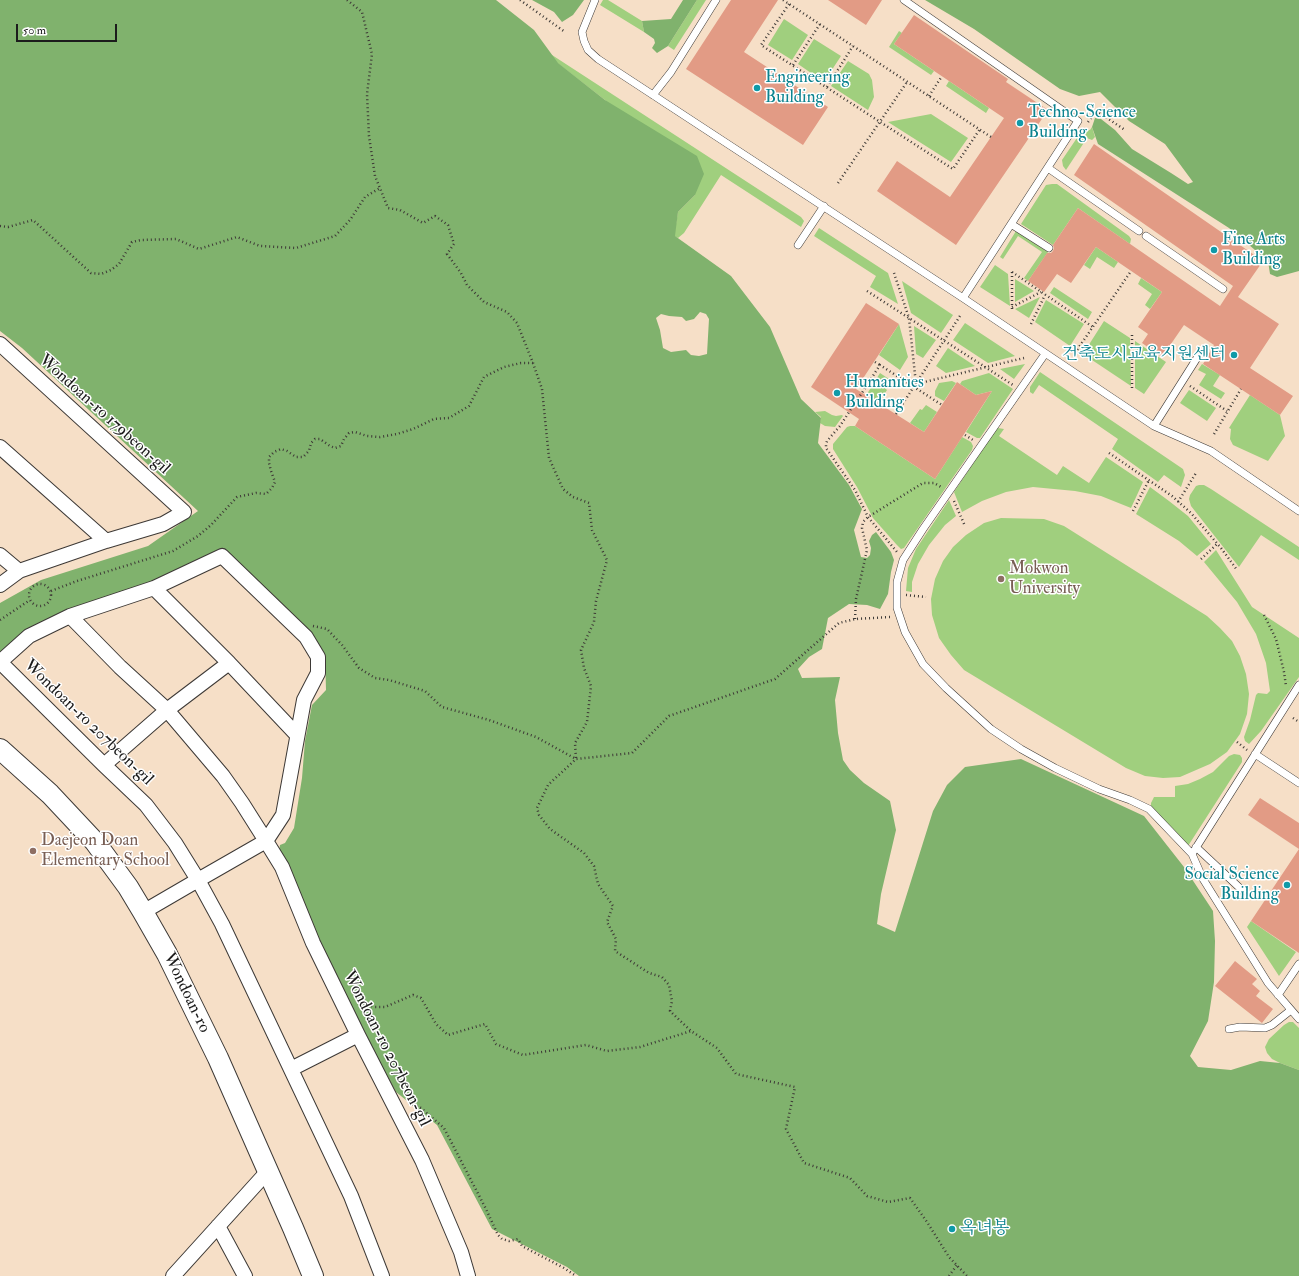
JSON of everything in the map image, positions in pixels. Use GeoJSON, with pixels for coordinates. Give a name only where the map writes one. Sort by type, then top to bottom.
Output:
{"type":"FeatureCollection","features":[{"type":"Feature","properties":{"kind":"street","name":"Wondoan-ro 179beon-gil"},"geometry":{"type":"LineString","coordinates":[[0,344],[184,512],[163,524],[106,541]]}},
{"type":"Feature","properties":{"kind":"street"},"geometry":{"type":"LineString","coordinates":[[0,446],[106,541],[19,571],[0,585]]}},
{"type":"Feature","properties":{"kind":"street"},"geometry":{"type":"LineString","coordinates":[[0,555],[19,571]]}},
{"type":"Feature","properties":{"kind":"street","name":"Wondoan-ro 207beon-gil"},"geometry":{"type":"LineString","coordinates":[[143,912],[198,880],[266,840],[283,815],[304,700],[318,673],[318,657],[306,637],[222,556],[154,588],[70,616],[28,636],[0,662],[146,805],[175,843],[198,880],[222,924],[350,1196],[382,1276]]}},
{"type":"Feature","properties":{"kind":"street"},"geometry":{"type":"LineString","coordinates":[[154,588],[229,663],[297,735]]}},
{"type":"Feature","properties":{"kind":"street","name":"Wondoan-ro 207beon-gil"},"geometry":{"type":"LineString","coordinates":[[70,616],[120,667],[168,710],[223,776],[266,840],[282,867],[313,943],[425,1167],[461,1252],[468,1276]]}},
{"type":"Feature","properties":{"kind":"street"},"geometry":{"type":"LineString","coordinates":[[104,765],[168,710],[229,663]]}},
{"type":"Feature","properties":{"kind":"street","name":"Wondoan-ro"},"geometry":{"type":"LineString","coordinates":[[0,749],[50,794],[95,842],[128,887],[143,912],[167,954],[218,1058],[313,1276]]}},
{"type":"Feature","properties":{"kind":"street"},"geometry":{"type":"LineString","coordinates":[[291,1069],[358,1035]]}},
{"type":"Feature","properties":{"kind":"street"},"geometry":{"type":"LineString","coordinates":[[173,1276],[268,1171]]}},
{"type":"Feature","properties":{"kind":"street"},"geometry":{"type":"LineString","coordinates":[[218,1226],[245,1276]]}},
{"type":"Feature","properties":{"kind":"lane"},"geometry":{"type":"LineString","coordinates":[[595,0],[582,32],[588,50],[598,60],[824,206],[1154,426],[1211,451],[1299,511]]}},
{"type":"Feature","properties":{"kind":"lane"},"geometry":{"type":"LineString","coordinates":[[653,95],[671,72],[716,0]]}},
{"type":"Feature","properties":{"kind":"lane"},"geometry":{"type":"LineString","coordinates":[[904,0],[1078,121],[963,298]]}},
{"type":"Feature","properties":{"kind":"lane"},"geometry":{"type":"LineString","coordinates":[[1048,168],[1139,231]]}},
{"type":"Feature","properties":{"kind":"lane"},"geometry":{"type":"LineString","coordinates":[[798,245],[824,206]]}},
{"type":"Feature","properties":{"kind":"lane"},"geometry":{"type":"LineString","coordinates":[[1011,224],[1049,248]]}},
{"type":"Feature","properties":{"kind":"lane"},"geometry":{"type":"LineString","coordinates":[[1146,236],[1223,289]]}},
{"type":"Feature","properties":{"kind":"lane"},"geometry":{"type":"LineString","coordinates":[[1045,354],[903,560],[897,582],[897,608],[905,632],[923,664],[946,688],[991,729],[1021,749],[1055,768],[1099,789],[1130,800],[1149,809],[1192,854],[1202,879],[1268,983],[1299,1019]]}},
{"type":"Feature","properties":{"kind":"lane"},"geometry":{"type":"LineString","coordinates":[[1154,426],[1197,358]]}},
{"type":"Feature","properties":{"kind":"lane"},"geometry":{"type":"LineString","coordinates":[[1192,854],[1299,685]]}},
{"type":"Feature","properties":{"kind":"lane"},"geometry":{"type":"LineString","coordinates":[[1255,754],[1299,784]]}},
{"type":"Feature","properties":{"kind":"lane"},"geometry":{"type":"LineString","coordinates":[[1196,847],[1243,891]]}},
{"type":"Feature","properties":{"kind":"lane"},"geometry":{"type":"LineString","coordinates":[[1278,995],[1299,964]]}},
{"type":"Feature","properties":{"kind":"lane"},"geometry":{"type":"LineString","coordinates":[[1229,1029],[1240,1027],[1265,1028],[1272,1025],[1291,1010]]}},
{"type":"Feature","properties":{"kind":"path"},"geometry":{"type":"LineString","coordinates":[[347,0],[362,12],[372,54],[367,94],[369,136],[375,176],[388,208],[400,210],[423,223],[435,216],[448,225],[454,244],[447,254],[461,273],[467,285],[484,302],[507,312],[517,323],[542,388],[549,458],[562,489],[572,497],[589,503],[592,530],[607,560],[596,601],[594,622],[581,650],[584,668],[591,686],[587,722],[575,743],[576,759]]}},
{"type":"Feature","properties":{"kind":"path"},"geometry":{"type":"LineString","coordinates":[[520,0],[565,32]]}},
{"type":"Feature","properties":{"kind":"path"},"geometry":{"type":"LineString","coordinates":[[783,0],[991,136]]}},
{"type":"Feature","properties":{"kind":"path"},"geometry":{"type":"LineString","coordinates":[[788,4],[761,45],[953,169],[980,129]]}},
{"type":"Feature","properties":{"kind":"path"},"geometry":{"type":"LineString","coordinates":[[793,65],[820,24]]}},
{"type":"Feature","properties":{"kind":"path"},"geometry":{"type":"LineString","coordinates":[[826,87],[853,46]]}},
{"type":"Feature","properties":{"kind":"path"},"geometry":{"type":"LineString","coordinates":[[929,96],[942,76]]}},
{"type":"Feature","properties":{"kind":"path"},"geometry":{"type":"LineString","coordinates":[[838,183],[907,82]]}},
{"type":"Feature","properties":{"kind":"path"},"geometry":{"type":"LineString","coordinates":[[1086,124],[1094,114],[1098,112],[1125,130]]}},
{"type":"Feature","properties":{"kind":"path"},"geometry":{"type":"LineString","coordinates":[[0,226],[8,227],[33,220],[91,273],[101,274],[111,270],[119,264],[132,242],[141,240],[176,239],[199,249],[237,237],[260,246],[296,248],[335,236],[350,220],[365,197],[380,188]]}},
{"type":"Feature","properties":{"kind":"path"},"geometry":{"type":"LineString","coordinates":[[1075,353],[1131,271]]}},
{"type":"Feature","properties":{"kind":"path"},"geometry":{"type":"LineString","coordinates":[[1012,311],[1012,272],[1093,327]]}},
{"type":"Feature","properties":{"kind":"path"},"geometry":{"type":"LineString","coordinates":[[894,273],[909,318],[915,386]]}},
{"type":"Feature","properties":{"kind":"path"},"geometry":{"type":"LineString","coordinates":[[867,291],[1020,389]]}},
{"type":"Feature","properties":{"kind":"path"},"geometry":{"type":"LineString","coordinates":[[1012,308],[1041,292]]}},
{"type":"Feature","properties":{"kind":"path"},"geometry":{"type":"LineString","coordinates":[[1031,324],[1045,295]]}},
{"type":"Feature","properties":{"kind":"path"},"geometry":{"type":"LineString","coordinates":[[896,414],[960,316]]}},
{"type":"Feature","properties":{"kind":"path"},"geometry":{"type":"LineString","coordinates":[[1132,335],[1132,391]]}},
{"type":"Feature","properties":{"kind":"path"},"geometry":{"type":"LineString","coordinates":[[915,386],[1024,358]]}},
{"type":"Feature","properties":{"kind":"path"},"geometry":{"type":"LineString","coordinates":[[51,591],[77,581],[173,552],[198,536],[211,525],[237,497],[256,493],[266,494],[275,482],[270,471],[269,463],[269,457],[274,452],[281,449],[296,457],[304,457],[309,451],[311,443],[315,439],[320,439],[335,448],[341,446],[349,433],[355,432],[367,436],[380,437],[413,429],[434,419],[449,418],[469,406],[484,378],[504,367],[533,362]]}},
{"type":"Feature","properties":{"kind":"path"},"geometry":{"type":"LineString","coordinates":[[875,362],[915,386],[942,405]]}},
{"type":"Feature","properties":{"kind":"path"},"geometry":{"type":"LineString","coordinates":[[858,399],[880,365]]}},
{"type":"Feature","properties":{"kind":"path"},"geometry":{"type":"LineString","coordinates":[[1190,385],[1228,411]]}},
{"type":"Feature","properties":{"kind":"path"},"geometry":{"type":"LineString","coordinates":[[1214,434],[1241,389]]}},
{"type":"Feature","properties":{"kind":"path"},"geometry":{"type":"LineString","coordinates":[[853,406],[826,444],[826,448],[855,490],[868,517],[903,560]]}},
{"type":"Feature","properties":{"kind":"path"},"geometry":{"type":"LineString","coordinates":[[965,435],[973,440]]}},
{"type":"Feature","properties":{"kind":"path"},"geometry":{"type":"LineString","coordinates":[[1109,453],[1149,480],[1191,513],[1218,544],[1237,570]]}},
{"type":"Feature","properties":{"kind":"path"},"geometry":{"type":"LineString","coordinates":[[1178,502],[1196,473]]}},
{"type":"Feature","properties":{"kind":"path"},"geometry":{"type":"LineString","coordinates":[[1133,511],[1149,480]]}},
{"type":"Feature","properties":{"kind":"path"},"geometry":{"type":"LineString","coordinates":[[855,619],[856,599],[867,550],[862,528],[863,522],[868,517],[923,483],[934,483],[939,486]]}},
{"type":"Feature","properties":{"kind":"path"},"geometry":{"type":"LineString","coordinates":[[953,498],[965,526]]}},
{"type":"Feature","properties":{"kind":"path"},"geometry":{"type":"LineString","coordinates":[[1201,559],[1218,544]]}},
{"type":"Feature","properties":{"kind":"path"},"geometry":{"type":"LineString","coordinates":[[36,584],[43,584],[50,588],[51,599],[48,603],[43,606],[39,606],[32,603],[30,600],[29,593],[36,584]]}},
{"type":"Feature","properties":{"kind":"path"},"geometry":{"type":"LineString","coordinates":[[912,596],[926,597]]}},
{"type":"Feature","properties":{"kind":"path"},"geometry":{"type":"LineString","coordinates":[[0,620],[30,600]]}},
{"type":"Feature","properties":{"kind":"path"},"geometry":{"type":"LineString","coordinates":[[48,603],[52,610]]}},
{"type":"Feature","properties":{"kind":"path"},"geometry":{"type":"LineString","coordinates":[[1264,614],[1272,628],[1280,655],[1286,691]]}},
{"type":"Feature","properties":{"kind":"path"},"geometry":{"type":"LineString","coordinates":[[293,624],[301,623],[328,629],[359,668],[375,678],[389,680],[425,691],[442,707],[489,720],[536,737],[576,759],[632,753],[670,716],[775,679],[839,623],[855,619],[892,617]]}},
{"type":"Feature","properties":{"kind":"path"},"geometry":{"type":"LineString","coordinates":[[1293,718],[1299,722]]}},
{"type":"Feature","properties":{"kind":"path"},"geometry":{"type":"LineString","coordinates":[[576,759],[548,785],[537,808],[539,815],[550,829],[584,853],[594,866],[598,884],[613,906],[607,922],[616,939],[614,951],[649,973],[662,977],[669,985],[672,1001],[670,1011],[691,1031],[717,1048],[736,1074],[795,1087],[786,1129],[804,1162],[850,1178],[867,1196],[888,1202],[910,1198],[949,1257],[967,1276]]}},
{"type":"Feature","properties":{"kind":"path"},"geometry":{"type":"LineString","coordinates":[[356,1000],[360,1003],[376,1007],[385,1007],[413,995],[421,998],[436,1024],[448,1035],[485,1024],[496,1044],[523,1055],[586,1045],[607,1051],[640,1047],[691,1031]]}},
{"type":"Feature","properties":{"kind":"path"},"geometry":{"type":"LineString","coordinates":[[390,1098],[421,1108],[444,1128],[498,1235],[502,1239],[509,1241],[518,1239],[522,1246],[576,1276]]}},
{"type":"Feature","properties":{"kind":"path"},"geometry":{"type":"LineString","coordinates":[[949,1276],[957,1265]]}},
{"type":"Feature","properties":{"kind":"green space"},"geometry":{"type":"Polygon","coordinates":[[[0,0],[496,0],[534,30],[558,63],[605,100],[697,156],[704,174],[695,195],[678,212],[675,236],[731,276],[770,327],[801,399],[821,418],[818,443],[849,485],[862,509],[854,530],[861,557],[867,558],[870,555],[871,548],[869,541],[872,535],[876,532],[891,552],[894,560],[888,594],[880,609],[867,605],[849,604],[828,618],[822,649],[809,657],[798,669],[802,678],[840,677],[835,700],[838,733],[843,760],[850,770],[864,783],[890,801],[896,830],[881,894],[877,924],[895,932],[933,811],[947,785],[965,767],[1021,759],[1144,816],[1184,867],[1213,911],[1215,941],[1214,982],[1208,1021],[1190,1056],[1198,1067],[1231,1070],[1260,1061],[1280,1063],[1299,1070],[1299,1276],[579,1276],[567,1267],[492,1229],[437,1125],[396,1092],[320,951],[278,857],[280,845],[285,843],[294,828],[302,778],[305,741],[312,705],[326,690],[325,654],[220,554],[192,568],[52,620],[0,660],[0,603],[41,580],[148,546],[198,511],[22,348],[0,331],[0,0]],[[700,312],[694,319],[686,321],[682,317],[661,314],[656,318],[663,348],[671,352],[686,350],[691,355],[699,356],[707,354],[709,319],[706,314],[700,312]]]}},
{"type":"Feature","properties":{"kind":"green space"},"geometry":{"type":"Polygon","coordinates":[[[532,0],[584,0],[573,15],[562,22],[554,12],[532,0]]]}},
{"type":"Feature","properties":{"kind":"green space"},"geometry":{"type":"Polygon","coordinates":[[[603,0],[608,0],[642,21],[644,32],[600,5],[603,0]]]}},
{"type":"Feature","properties":{"kind":"green space"},"geometry":{"type":"Polygon","coordinates":[[[683,0],[697,0],[668,46],[657,53],[652,48],[655,43],[654,39],[644,32],[642,21],[671,19],[683,0]]]}},
{"type":"Feature","properties":{"kind":"green space"},"geometry":{"type":"Polygon","coordinates":[[[697,0],[706,0],[674,50],[668,46],[697,0]]]}},
{"type":"Feature","properties":{"kind":"green space"},"geometry":{"type":"Polygon","coordinates":[[[925,0],[1299,0],[1299,271],[1277,277],[1270,274],[1268,261],[1229,228],[1098,144],[1092,127],[1095,118],[1101,119],[1115,130],[1132,149],[1188,184],[1193,182],[1165,144],[1129,121],[1100,92],[1079,96],[1060,89],[974,29],[925,0]]]}},
{"type":"Feature","properties":{"kind":"green space"},"geometry":{"type":"Polygon","coordinates":[[[784,19],[808,35],[792,60],[768,45],[784,19]]]}},
{"type":"Feature","properties":{"kind":"green space"},"geometry":{"type":"Polygon","coordinates":[[[899,31],[902,33],[894,44],[934,71],[931,75],[889,47],[899,31]]]}},
{"type":"Feature","properties":{"kind":"green space"},"geometry":{"type":"Polygon","coordinates":[[[814,39],[841,56],[824,82],[798,64],[814,39]]]}},
{"type":"Feature","properties":{"kind":"green space"},"geometry":{"type":"Polygon","coordinates":[[[552,55],[801,217],[804,221],[801,227],[721,175],[684,233],[678,238],[674,236],[678,212],[695,195],[605,100],[551,58],[552,55]]]}},
{"type":"Feature","properties":{"kind":"green space"},"geometry":{"type":"Polygon","coordinates":[[[848,61],[869,74],[872,80],[874,97],[868,110],[831,86],[848,61]]]}},
{"type":"Feature","properties":{"kind":"green space"},"geometry":{"type":"Polygon","coordinates":[[[949,81],[989,108],[986,113],[946,86],[949,81]]]}},
{"type":"Feature","properties":{"kind":"green space"},"geometry":{"type":"Polygon","coordinates":[[[931,114],[968,138],[951,162],[888,122],[931,114]]]}},
{"type":"Feature","properties":{"kind":"green space"},"geometry":{"type":"Polygon","coordinates":[[[1092,127],[1095,137],[1092,140],[1087,138],[1066,170],[1063,166],[1062,160],[1083,129],[1090,130],[1092,127]]]}},
{"type":"Feature","properties":{"kind":"green space"},"geometry":{"type":"Polygon","coordinates":[[[1057,184],[1129,236],[1131,239],[1130,244],[1078,208],[1053,245],[1021,224],[1046,185],[1057,184]]]}},
{"type":"Feature","properties":{"kind":"green space"},"geometry":{"type":"Polygon","coordinates":[[[819,228],[888,273],[898,304],[870,287],[876,276],[814,236],[819,228]]]}},
{"type":"Feature","properties":{"kind":"green space"},"geometry":{"type":"Polygon","coordinates":[[[1016,231],[1048,252],[1028,281],[1024,278],[1042,252],[1018,236],[1003,259],[1000,257],[1016,231]]]}},
{"type":"Feature","properties":{"kind":"green space"},"geometry":{"type":"Polygon","coordinates":[[[1096,247],[1118,262],[1114,268],[1097,257],[1090,269],[1084,265],[1096,247]]]}},
{"type":"Feature","properties":{"kind":"green space"},"geometry":{"type":"Polygon","coordinates":[[[995,265],[1008,274],[1010,306],[980,287],[995,265]]]}},
{"type":"Feature","properties":{"kind":"green space"},"geometry":{"type":"Polygon","coordinates":[[[1141,278],[1162,292],[1150,309],[1145,305],[1152,294],[1138,284],[1141,278]]]}},
{"type":"Feature","properties":{"kind":"green space"},"geometry":{"type":"Polygon","coordinates":[[[1015,279],[1034,291],[1015,302],[1015,279]]]}},
{"type":"Feature","properties":{"kind":"green space"},"geometry":{"type":"Polygon","coordinates":[[[902,281],[953,315],[941,333],[911,313],[902,281]]]}},
{"type":"Feature","properties":{"kind":"green space"},"geometry":{"type":"Polygon","coordinates":[[[1054,287],[1092,312],[1088,319],[1050,293],[1054,287]]]}},
{"type":"Feature","properties":{"kind":"green space"},"geometry":{"type":"Polygon","coordinates":[[[1040,297],[1029,318],[1015,309],[1040,297]]]}},
{"type":"Feature","properties":{"kind":"green space"},"geometry":{"type":"Polygon","coordinates":[[[1046,300],[1084,324],[1070,346],[1035,322],[1046,300]]]}},
{"type":"Feature","properties":{"kind":"green space"},"geometry":{"type":"Polygon","coordinates":[[[1104,321],[1130,338],[1131,386],[1083,354],[1104,321]]]}},
{"type":"Feature","properties":{"kind":"green space"},"geometry":{"type":"Polygon","coordinates":[[[965,323],[1015,356],[988,363],[953,340],[965,323]]]}},
{"type":"Feature","properties":{"kind":"green space"},"geometry":{"type":"Polygon","coordinates":[[[899,324],[908,357],[900,370],[879,355],[899,324]]]}},
{"type":"Feature","properties":{"kind":"green space"},"geometry":{"type":"Polygon","coordinates":[[[914,326],[936,340],[923,358],[916,354],[914,326]]]}},
{"type":"Feature","properties":{"kind":"green space"},"geometry":{"type":"Polygon","coordinates":[[[1135,341],[1166,362],[1144,394],[1135,388],[1135,341]]]}},
{"type":"Feature","properties":{"kind":"green space"},"geometry":{"type":"Polygon","coordinates":[[[948,348],[975,366],[946,373],[936,366],[948,348]]]}},
{"type":"Feature","properties":{"kind":"green space"},"geometry":{"type":"Polygon","coordinates":[[[1025,364],[1014,379],[1000,369],[1025,364]]]}},
{"type":"Feature","properties":{"kind":"green space"},"geometry":{"type":"Polygon","coordinates":[[[1202,364],[1220,375],[1213,386],[1225,393],[1221,399],[1199,385],[1206,374],[1198,370],[1202,364]]]}},
{"type":"Feature","properties":{"kind":"green space"},"geometry":{"type":"Polygon","coordinates":[[[1040,372],[1183,469],[1185,475],[1181,487],[1164,475],[1158,482],[1112,449],[1118,439],[1039,385],[1033,394],[1030,392],[1030,387],[1040,372]]]}},
{"type":"Feature","properties":{"kind":"green space"},"geometry":{"type":"Polygon","coordinates":[[[880,373],[889,379],[884,387],[887,390],[879,402],[873,399],[868,405],[862,402],[880,373]]]}},
{"type":"Feature","properties":{"kind":"green space"},"geometry":{"type":"Polygon","coordinates":[[[989,373],[1013,389],[980,438],[977,438],[966,432],[992,391],[976,395],[960,384],[962,381],[989,373]]]}},
{"type":"Feature","properties":{"kind":"green space"},"geometry":{"type":"Polygon","coordinates":[[[952,381],[956,383],[944,401],[935,396],[935,391],[939,383],[952,381]]]}},
{"type":"Feature","properties":{"kind":"green space"},"geometry":{"type":"Polygon","coordinates":[[[1189,390],[1216,408],[1207,421],[1180,403],[1189,390]]]}},
{"type":"Feature","properties":{"kind":"green space"},"geometry":{"type":"Polygon","coordinates":[[[1250,395],[1280,415],[1285,436],[1268,461],[1233,445],[1230,439],[1231,429],[1229,428],[1250,395]]]}},
{"type":"Feature","properties":{"kind":"green space"},"geometry":{"type":"Polygon","coordinates":[[[926,405],[937,412],[924,432],[910,423],[920,409],[922,410],[926,405]]]}},
{"type":"Feature","properties":{"kind":"green space"},"geometry":{"type":"Polygon","coordinates":[[[825,411],[832,415],[843,416],[835,427],[825,426],[820,423],[821,417],[815,412],[825,411]]]}},
{"type":"Feature","properties":{"kind":"green space"},"geometry":{"type":"Polygon","coordinates":[[[855,426],[935,479],[962,437],[971,442],[973,446],[972,450],[904,548],[901,549],[873,518],[857,487],[833,449],[833,444],[847,427],[855,426]]]}},
{"type":"Feature","properties":{"kind":"green space"},"geometry":{"type":"Polygon","coordinates":[[[998,428],[1004,429],[999,436],[1057,475],[1063,466],[1089,483],[1106,457],[1143,482],[1131,508],[1101,496],[1075,491],[1033,487],[1006,492],[982,501],[962,512],[954,492],[998,428]]]}},
{"type":"Feature","properties":{"kind":"green space"},"geometry":{"type":"Polygon","coordinates":[[[1204,485],[1211,489],[1299,547],[1299,560],[1261,535],[1239,567],[1191,506],[1189,499],[1190,495],[1196,486],[1204,485]]]}},
{"type":"Feature","properties":{"kind":"green space"},"geometry":{"type":"Polygon","coordinates":[[[1150,487],[1188,516],[1211,544],[1197,556],[1179,541],[1136,514],[1150,487]]]}},
{"type":"Feature","properties":{"kind":"green space"},"geometry":{"type":"Polygon","coordinates":[[[949,500],[956,516],[945,525],[929,545],[918,564],[912,582],[912,592],[906,591],[908,568],[916,549],[949,500]]]}},
{"type":"Feature","properties":{"kind":"green space"},"geometry":{"type":"Polygon","coordinates":[[[1001,518],[1044,519],[1064,526],[1207,616],[1220,628],[1232,641],[1240,656],[1246,674],[1249,694],[1247,714],[1240,734],[1227,752],[1210,764],[1180,777],[1163,778],[1145,776],[1126,768],[964,670],[939,638],[932,615],[931,599],[935,579],[943,561],[953,547],[966,535],[984,523],[1001,518]]]}},
{"type":"Feature","properties":{"kind":"green space"},"geometry":{"type":"Polygon","coordinates":[[[1216,550],[1252,607],[1299,638],[1299,677],[1261,731],[1249,744],[1245,741],[1244,737],[1256,695],[1258,693],[1267,694],[1270,691],[1266,663],[1256,634],[1237,602],[1204,562],[1216,550]]]}},
{"type":"Feature","properties":{"kind":"green space"},"geometry":{"type":"Polygon","coordinates":[[[1234,754],[1240,755],[1242,762],[1188,846],[1151,807],[1154,797],[1175,797],[1175,786],[1188,784],[1213,772],[1229,756],[1234,754]]]}},
{"type":"Feature","properties":{"kind":"green space"},"geometry":{"type":"Polygon","coordinates":[[[1251,921],[1296,952],[1279,976],[1247,927],[1251,921]]]}},
{"type":"Feature","properties":{"kind":"green space"},"geometry":{"type":"Polygon","coordinates":[[[1289,1022],[1293,1022],[1299,1028],[1299,1070],[1272,1059],[1267,1053],[1265,1047],[1269,1039],[1289,1022]]]}},
{"type":"Feature","properties":{"kind":"building","name":"Engineering Building"},"geometry":{"type":"Polygon","coordinates":[[[731,0],[778,0],[744,52],[828,107],[803,145],[686,69],[731,0]]]}},
{"type":"Feature","properties":{"kind":"building","name":"Engineering Building"},"geometry":{"type":"Polygon","coordinates":[[[828,0],[882,0],[866,25],[828,0]]]}},
{"type":"Feature","properties":{"kind":"building","name":"Techno-Science Building"},"geometry":{"type":"Polygon","coordinates":[[[914,15],[1008,79],[1006,82],[1048,110],[956,245],[877,191],[897,161],[950,197],[1004,118],[894,44],[914,15]]]}},
{"type":"Feature","properties":{"kind":"building","name":"Fine Arts Building"},"geometry":{"type":"Polygon","coordinates":[[[1094,144],[1263,261],[1238,297],[1279,324],[1250,368],[1293,396],[1280,415],[1203,364],[1214,345],[1184,325],[1162,357],[1142,343],[1148,334],[1138,327],[1162,292],[1096,247],[1071,283],[1057,274],[1044,292],[1028,281],[1047,253],[1051,253],[1053,251],[1053,245],[1078,208],[1220,306],[1233,286],[1074,175],[1094,144]]]}},
{"type":"Feature","properties":{"kind":"building","name":"Humanities Building"},"geometry":{"type":"Polygon","coordinates":[[[866,303],[899,324],[856,389],[924,432],[957,382],[976,395],[992,391],[935,479],[855,426],[859,419],[811,387],[866,303]]]}},
{"type":"Feature","properties":{"kind":"building"},"geometry":{"type":"Polygon","coordinates":[[[1260,798],[1299,823],[1299,849],[1248,815],[1260,798]]]}},
{"type":"Feature","properties":{"kind":"building","name":"Social Science Building"},"geometry":{"type":"Polygon","coordinates":[[[1299,849],[1299,953],[1251,921],[1299,849]]]}},
{"type":"Feature","properties":{"kind":"building"},"geometry":{"type":"Polygon","coordinates":[[[1235,961],[1257,979],[1252,984],[1260,991],[1256,996],[1273,1009],[1262,1023],[1215,986],[1235,961]]]}},
{"type":"Feature","properties":{"kind":"place","name":"Engineering Building"},"geometry":{"type":"Point","coordinates":[757,88]}},
{"type":"Feature","properties":{"kind":"place","name":"Techno-Science Building"},"geometry":{"type":"Point","coordinates":[1020,123]}},
{"type":"Feature","properties":{"kind":"place","name":"Fine Arts Building"},"geometry":{"type":"Point","coordinates":[1214,250]}},
{"type":"Feature","properties":{"kind":"place","name":"건축도시교육지원센터"},"geometry":{"type":"Point","coordinates":[1234,355]}},
{"type":"Feature","properties":{"kind":"place","name":"Humanities Building"},"geometry":{"type":"Point","coordinates":[837,393]}},
{"type":"Feature","properties":{"kind":"place","name":"Mokwon University"},"geometry":{"type":"Point","coordinates":[1001,579]}},
{"type":"Feature","properties":{"kind":"place","name":"Daejeon Doan Elementary School"},"geometry":{"type":"Point","coordinates":[33,851]}},
{"type":"Feature","properties":{"kind":"place","name":"Social Science Building"},"geometry":{"type":"Point","coordinates":[1287,885]}},
{"type":"Feature","properties":{"kind":"place","name":"옥녀봉"},"geometry":{"type":"Point","coordinates":[952,1229]}}]}
